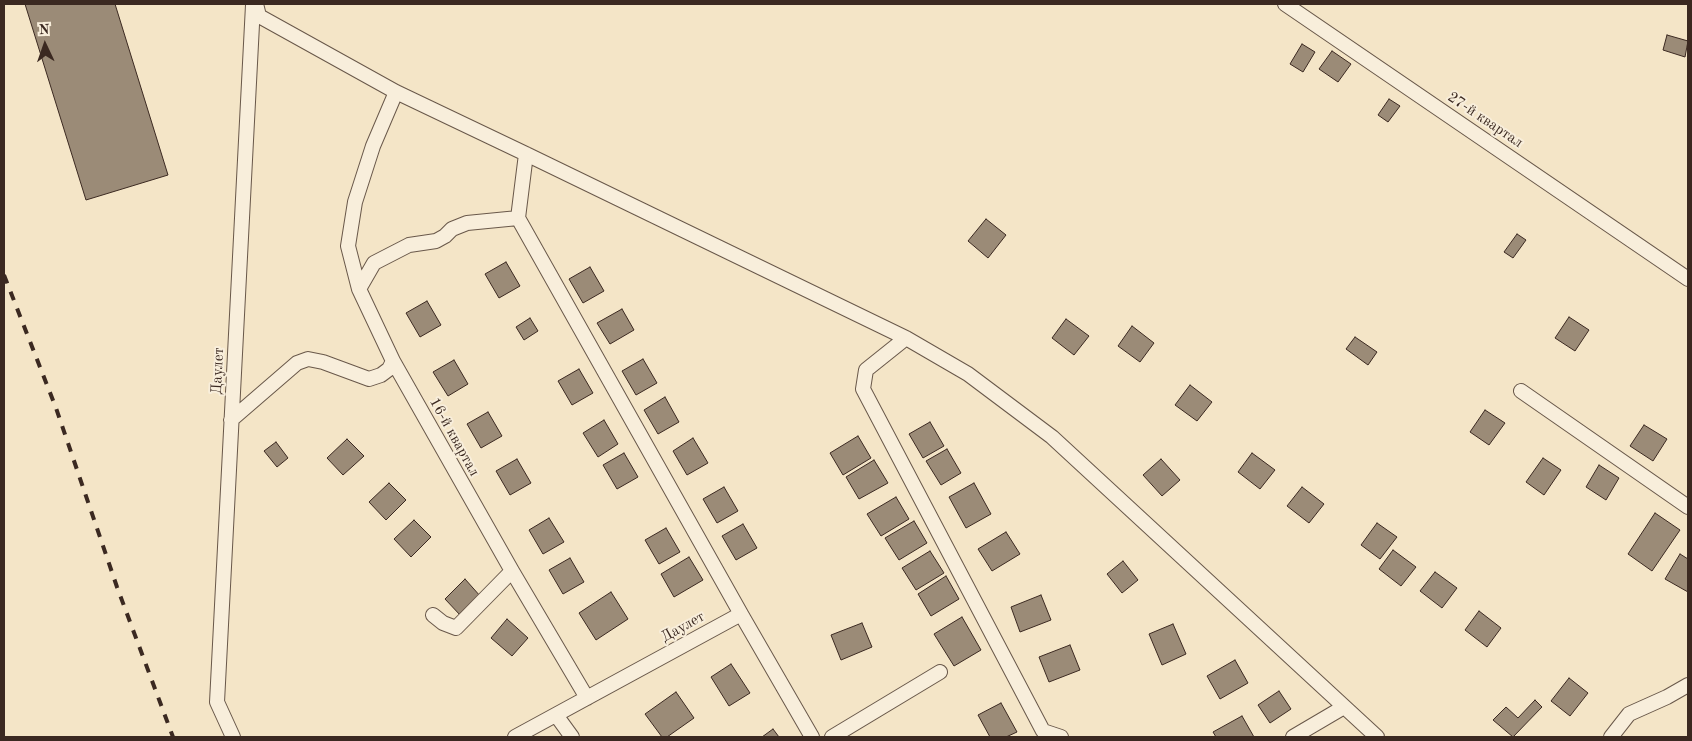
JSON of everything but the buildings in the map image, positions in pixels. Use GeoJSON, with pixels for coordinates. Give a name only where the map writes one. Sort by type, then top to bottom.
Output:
{"type":"FeatureCollection","features":[{"type":"Feature","properties":{"kind":"street"},"geometry":{"type":"LineString","coordinates":[[254,4],[259,16],[396,92],[906,338],[968,374],[1052,437],[1377,737]]}},
{"type":"Feature","properties":{"kind":"street","name":"Даулет"},"geometry":{"type":"LineString","coordinates":[[233,737],[217,702],[254,4]]}},
{"type":"Feature","properties":{"kind":"street","name":"27-й квартал"},"geometry":{"type":"LineString","coordinates":[[1285,4],[1688,279]]}},
{"type":"Feature","properties":{"kind":"street","name":"16-й квартал"},"geometry":{"type":"LineString","coordinates":[[396,92],[373,146],[355,202],[348,246],[360,289],[392,360],[587,698]]}},
{"type":"Feature","properties":{"kind":"street"},"geometry":{"type":"LineString","coordinates":[[526,154],[518,218],[812,737]]}},
{"type":"Feature","properties":{"kind":"street"},"geometry":{"type":"LineString","coordinates":[[360,289],[374,263],[409,244],[436,241],[452,228],[466,223],[518,218]]}},
{"type":"Feature","properties":{"kind":"street"},"geometry":{"type":"LineString","coordinates":[[906,338],[866,370],[863,389],[1043,731],[1061,737]]}},
{"type":"Feature","properties":{"kind":"street"},"geometry":{"type":"LineString","coordinates":[[232,420],[296,363],[308,359],[323,362],[369,379],[381,375],[389,369],[392,360]]}},
{"type":"Feature","properties":{"kind":"street"},"geometry":{"type":"LineString","coordinates":[[1521,391],[1688,507]]}},
{"type":"Feature","properties":{"kind":"street"},"geometry":{"type":"LineString","coordinates":[[433,615],[443,623],[456,628],[512,571]]}},
{"type":"Feature","properties":{"kind":"street","name":"Даулет"},"geometry":{"type":"LineString","coordinates":[[515,737],[741,614]]}},
{"type":"Feature","properties":{"kind":"street"},"geometry":{"type":"LineString","coordinates":[[832,737],[940,672]]}},
{"type":"Feature","properties":{"kind":"street"},"geometry":{"type":"LineString","coordinates":[[1612,737],[1629,714],[1667,697],[1688,685]]}},
{"type":"Feature","properties":{"kind":"street"},"geometry":{"type":"LineString","coordinates":[[1293,737],[1344,707]]}},
{"type":"Feature","properties":{"kind":"street"},"geometry":{"type":"LineString","coordinates":[[556,715],[572,737]]}},
{"type":"Feature","properties":{"kind":"railway"},"geometry":{"type":"LineString","coordinates":[[4,275],[56,408],[117,587],[173,737]]}}]}
